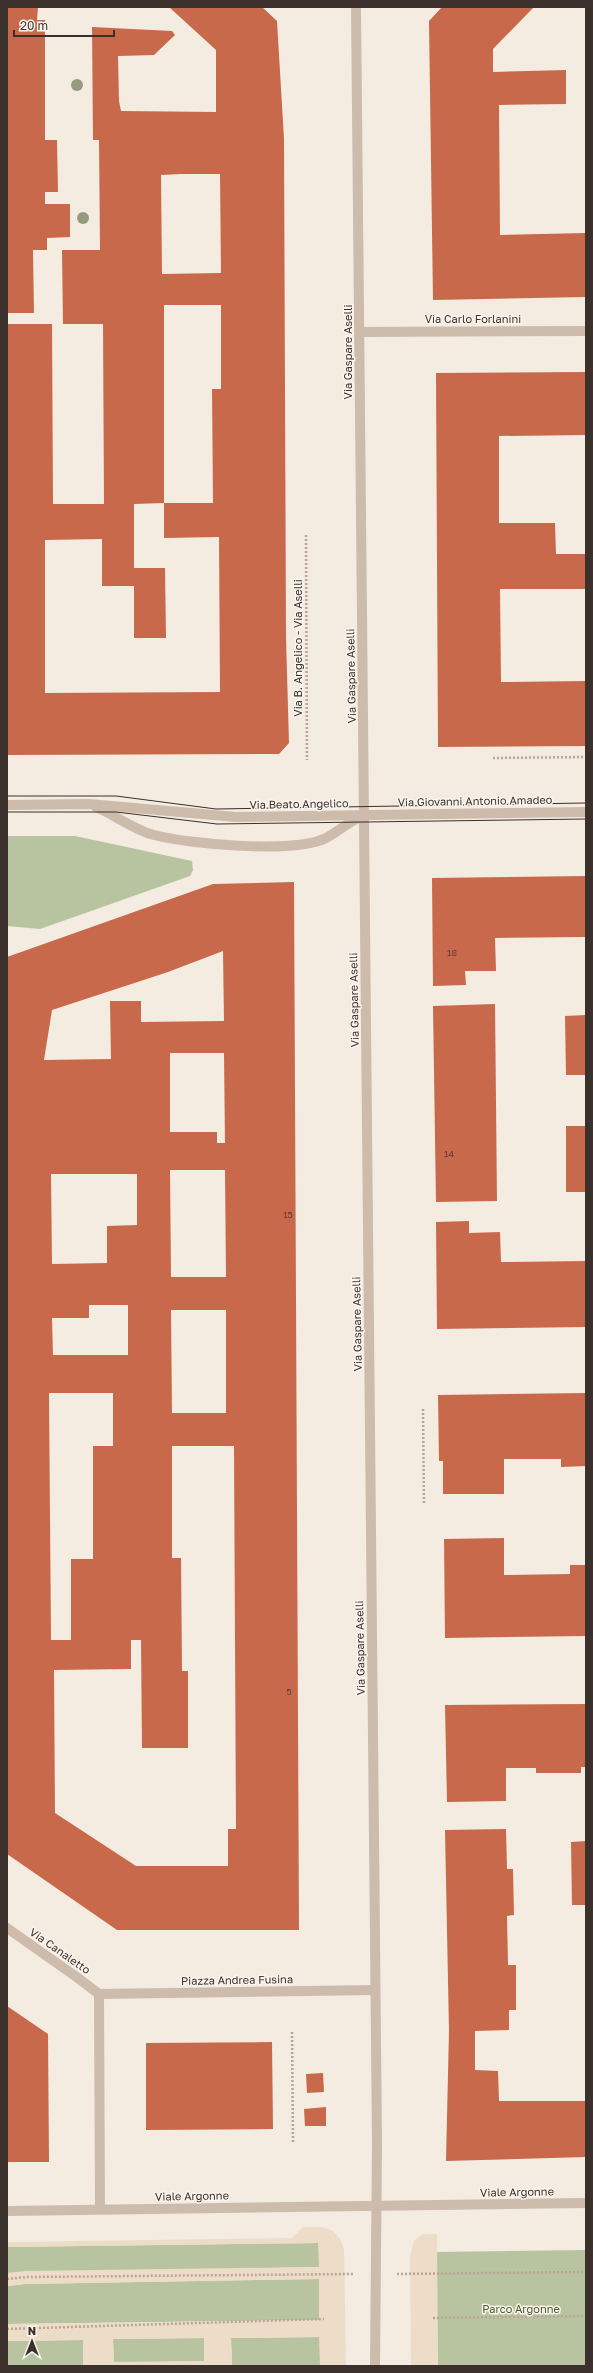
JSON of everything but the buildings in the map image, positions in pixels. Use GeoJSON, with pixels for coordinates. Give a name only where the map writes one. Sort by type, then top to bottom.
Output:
{"type":"FeatureCollection","features":[{"type":"Feature","properties":{"kind":"street","name":"Via Gaspare Aselli"},"geometry":{"type":"LineString","coordinates":[[357,8],[375,1990]]}},
{"type":"Feature","properties":{"kind":"street","name":"Via Carlo Forlanini"},"geometry":{"type":"LineString","coordinates":[[360,332],[586,331]]}},
{"type":"Feature","properties":{"kind":"street","name":"Via Beato Angelico"},"geometry":{"type":"LineString","coordinates":[[7,805],[89,804],[236,817],[364,815]]}},
{"type":"Feature","properties":{"kind":"street","name":"Via Beato Angelico"},"geometry":{"type":"LineString","coordinates":[[89,804],[152,835],[183,841],[228,845],[277,846],[308,843],[326,838],[347,822],[364,815]]}},
{"type":"Feature","properties":{"kind":"street","name":"Via Giovanni Antonio Amadeo"},"geometry":{"type":"LineString","coordinates":[[364,815],[586,812]]}},
{"type":"Feature","properties":{"kind":"street","name":"Via Canaletto"},"geometry":{"type":"LineString","coordinates":[[7,1928],[99,1994]]}},
{"type":"Feature","properties":{"kind":"street","name":"Piazza Andrea Fusina"},"geometry":{"type":"LineString","coordinates":[[99,1994],[375,1990]]}},
{"type":"Feature","properties":{"kind":"street"},"geometry":{"type":"LineString","coordinates":[[375,1990],[377,2206],[375,2366]]}},
{"type":"Feature","properties":{"kind":"street"},"geometry":{"type":"LineString","coordinates":[[99,1994],[100,2210]]}},
{"type":"Feature","properties":{"kind":"street","name":"Viale Argonne"},"geometry":{"type":"LineString","coordinates":[[7,2211],[586,2203]]}},
{"type":"Feature","properties":{"kind":"path","name":"Via B. Angelico - Via Aselli"},"geometry":{"type":"LineString","coordinates":[[306,535],[307,760]]}},
{"type":"Feature","properties":{"kind":"path"},"geometry":{"type":"LineString","coordinates":[[493,758],[586,757]]}},
{"type":"Feature","properties":{"kind":"path"},"geometry":{"type":"LineString","coordinates":[[423,1409],[424,1505]]}},
{"type":"Feature","properties":{"kind":"path"},"geometry":{"type":"LineString","coordinates":[[292,2032],[293,2144]]}},
{"type":"Feature","properties":{"kind":"path"},"geometry":{"type":"LineString","coordinates":[[432,2274],[586,2272]]}},
{"type":"Feature","properties":{"kind":"path"},"geometry":{"type":"LineString","coordinates":[[7,2279],[27,2277],[323,2274]]}},
{"type":"Feature","properties":{"kind":"path"},"geometry":{"type":"LineString","coordinates":[[432,2318],[586,2316]]}},
{"type":"Feature","properties":{"kind":"path"},"geometry":{"type":"LineString","coordinates":[[7,2329],[324,2319]]}},
{"type":"Feature","properties":{"kind":"green space"},"geometry":{"type":"Polygon","coordinates":[[[7,836],[75,836],[192,861],[193,870],[190,876],[40,929],[7,926],[7,836]]]}},
{"type":"Feature","properties":{"kind":"green space"},"geometry":{"type":"Polygon","coordinates":[[[319,2243],[319,2267],[7,2273],[7,2247],[319,2243]]]}},
{"type":"Feature","properties":{"kind":"green space","name":"Parco Argonne"},"geometry":{"type":"Polygon","coordinates":[[[586,2250],[586,2366],[438,2366],[436,2252],[586,2250]]]}},
{"type":"Feature","properties":{"kind":"green space"},"geometry":{"type":"Polygon","coordinates":[[[319,2279],[319,2320],[7,2324],[7,2286],[25,2284],[319,2279]]]}},
{"type":"Feature","properties":{"kind":"green space"},"geometry":{"type":"Polygon","coordinates":[[[320,2337],[320,2366],[232,2366],[231,2338],[320,2337]]]}},
{"type":"Feature","properties":{"kind":"green space"},"geometry":{"type":"Polygon","coordinates":[[[204,2338],[204,2361],[114,2363],[113,2339],[204,2338]]]}},
{"type":"Feature","properties":{"kind":"green space"},"geometry":{"type":"Polygon","coordinates":[[[83,2340],[83,2366],[7,2366],[7,2341],[83,2340]]]}},
{"type":"Feature","properties":{"kind":"shaded area"},"geometry":{"type":"Polygon","coordinates":[[[303,2227],[322,2227],[333,2231],[340,2239],[344,2249],[346,2366],[320,2366],[319,2337],[231,2338],[232,2366],[83,2366],[83,2340],[7,2341],[7,2324],[319,2320],[319,2279],[25,2284],[7,2286],[7,2273],[25,2271],[319,2267],[318,2243],[7,2247],[7,2242],[292,2238],[303,2227]],[[204,2338],[113,2339],[114,2362],[204,2361],[204,2338]]]}},
{"type":"Feature","properties":{"kind":"shaded area"},"geometry":{"type":"Polygon","coordinates":[[[423,2234],[437,2234],[438,2366],[411,2366],[410,2257],[414,2241],[423,2234]]]}},
{"type":"Feature","properties":{"kind":"tram line"},"geometry":{"type":"LineString","coordinates":[[7,796],[116,796],[216,809],[586,803]]}},
{"type":"Feature","properties":{"kind":"tram line"},"geometry":{"type":"LineString","coordinates":[[7,812],[116,812],[217,824],[586,819]]}}]}
